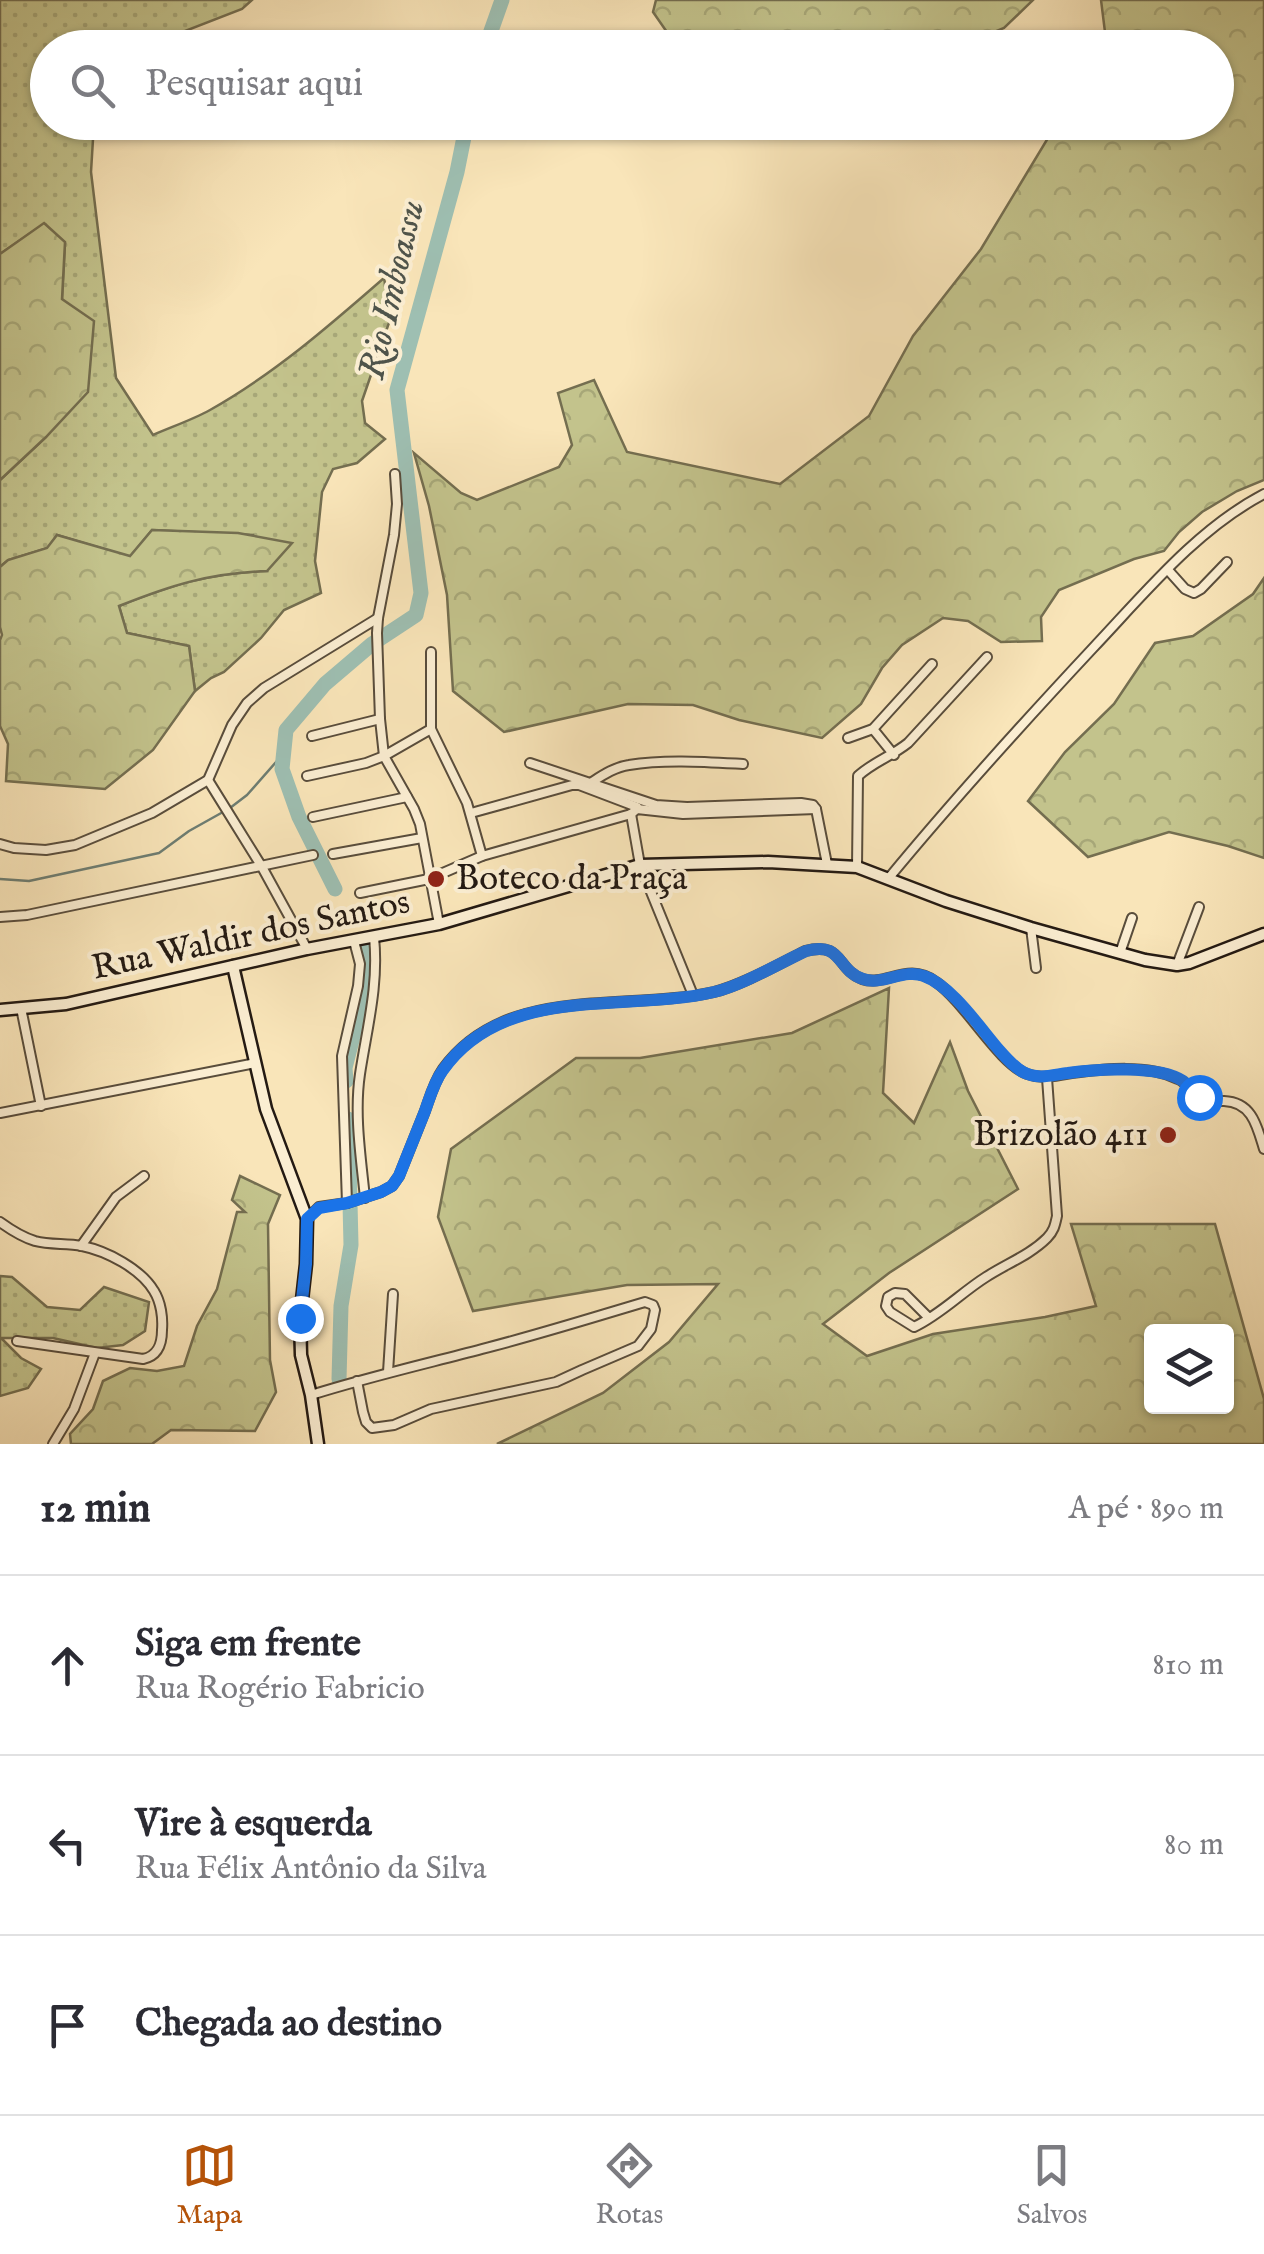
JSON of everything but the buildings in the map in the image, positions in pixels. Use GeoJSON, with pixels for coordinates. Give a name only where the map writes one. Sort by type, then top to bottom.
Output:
{"type":"FeatureCollection","features":[{"type":"Feature","properties":{"kind":"street"},"geometry":{"type":"LineString","coordinates":[[395,474],[394,535],[377,633],[380,719],[384,756],[420,824],[439,924]]}},
{"type":"Feature","properties":{"kind":"street"},"geometry":{"type":"LineString","coordinates":[[888,878],[948,805],[1168,570],[1234,510],[1264,494]]}},
{"type":"Feature","properties":{"kind":"street"},"geometry":{"type":"LineString","coordinates":[[1168,570],[1194,593],[1226,562]]}},
{"type":"Feature","properties":{"kind":"street"},"geometry":{"type":"LineString","coordinates":[[0,844],[46,850],[75,846],[152,814],[208,780],[232,725],[247,703],[264,688],[378,618]]}},
{"type":"Feature","properties":{"kind":"street"},"geometry":{"type":"LineString","coordinates":[[432,652],[431,729],[471,813],[482,856]]}},
{"type":"Feature","properties":{"kind":"street"},"geometry":{"type":"LineString","coordinates":[[857,867],[858,776],[908,743],[987,656]]}},
{"type":"Feature","properties":{"kind":"street"},"geometry":{"type":"LineString","coordinates":[[848,738],[872,729],[932,664]]}},
{"type":"Feature","properties":{"kind":"street"},"geometry":{"type":"LineString","coordinates":[[312,736],[380,719]]}},
{"type":"Feature","properties":{"kind":"street"},"geometry":{"type":"LineString","coordinates":[[307,776],[366,763],[431,729]]}},
{"type":"Feature","properties":{"kind":"street"},"geometry":{"type":"LineString","coordinates":[[872,729],[894,755]]}},
{"type":"Feature","properties":{"kind":"street","name":"Rua Waldir dos Santos"},"geometry":{"type":"LineString","coordinates":[[530,763],[592,782],[635,808]]}},
{"type":"Feature","properties":{"kind":"street"},"geometry":{"type":"LineString","coordinates":[[592,782],[629,765],[743,764]]}},
{"type":"Feature","properties":{"kind":"street"},"geometry":{"type":"LineString","coordinates":[[208,780],[307,949]]}},
{"type":"Feature","properties":{"kind":"street","name":"Rua Waldir dos Santos"},"geometry":{"type":"LineString","coordinates":[[471,813],[572,785],[635,808],[683,814],[815,807],[827,864]]}},
{"type":"Feature","properties":{"kind":"street"},"geometry":{"type":"LineString","coordinates":[[312,817],[406,797]]}},
{"type":"Feature","properties":{"kind":"street"},"geometry":{"type":"LineString","coordinates":[[635,808],[640,865],[693,995]]}},
{"type":"Feature","properties":{"kind":"street","name":"Rua Waldir dos Santos"},"geometry":{"type":"LineString","coordinates":[[360,893],[429,879],[482,856],[635,808]]}},
{"type":"Feature","properties":{"kind":"street"},"geometry":{"type":"LineString","coordinates":[[333,854],[422,838]]}},
{"type":"Feature","properties":{"kind":"street"},"geometry":{"type":"LineString","coordinates":[[0,918],[313,855]]}},
{"type":"Feature","properties":{"kind":"street","name":"Rua Waldir dos Santos"},"geometry":{"type":"LineString","coordinates":[[0,1010],[66,1004],[307,949],[439,924],[640,865],[768,862],[857,867],[1031,928],[1144,960],[1177,965]]}},
{"type":"Feature","properties":{"kind":"street"},"geometry":{"type":"LineString","coordinates":[[1177,965],[1199,907]]}},
{"type":"Feature","properties":{"kind":"street"},"geometry":{"type":"LineString","coordinates":[[1120,952],[1132,918]]}},
{"type":"Feature","properties":{"kind":"street"},"geometry":{"type":"LineString","coordinates":[[1031,928],[1036,968]]}},
{"type":"Feature","properties":{"kind":"street"},"geometry":{"type":"LineString","coordinates":[[1177,965],[1264,934]]}},
{"type":"Feature","properties":{"kind":"street"},"geometry":{"type":"LineString","coordinates":[[365,1198],[358,1100],[374,1002],[374,937]]}},
{"type":"Feature","properties":{"kind":"street"},"geometry":{"type":"LineString","coordinates":[[347,1203],[342,1056],[358,986],[360,964],[354,940]]}},
{"type":"Feature","properties":{"kind":"street"},"geometry":{"type":"LineString","coordinates":[[307,1219],[319,1208],[365,1198],[392,1186],[443,1070],[461,1049],[487,1030],[510,1020],[576,1004],[609,1004],[718,991],[819,948],[836,954],[863,979],[914,973],[936,981],[1022,1072],[1047,1078],[1108,1069],[1143,1070],[1175,1077],[1205,1100],[1228,1101],[1249,1110],[1264,1149]]}},
{"type":"Feature","properties":{"kind":"street"},"geometry":{"type":"LineString","coordinates":[[233,966],[266,1110],[307,1219],[301,1355],[318,1444]]}},
{"type":"Feature","properties":{"kind":"street"},"geometry":{"type":"LineString","coordinates":[[22,1008],[41,1106]]}},
{"type":"Feature","properties":{"kind":"street"},"geometry":{"type":"LineString","coordinates":[[0,1113],[256,1063]]}},
{"type":"Feature","properties":{"kind":"street"},"geometry":{"type":"LineString","coordinates":[[930,1318],[905,1294],[895,1292],[888,1297],[886,1306],[890,1312],[914,1328],[930,1318],[986,1277],[1029,1253],[1052,1232],[1058,1216],[1047,1078]]}},
{"type":"Feature","properties":{"kind":"street"},"geometry":{"type":"LineString","coordinates":[[81,1246],[116,1197],[144,1176]]}},
{"type":"Feature","properties":{"kind":"street"},"geometry":{"type":"LineString","coordinates":[[0,1222],[34,1241],[81,1246],[110,1256],[139,1275],[154,1291],[163,1324],[158,1351],[143,1360],[17,1340]]}},
{"type":"Feature","properties":{"kind":"street"},"geometry":{"type":"LineString","coordinates":[[388,1372],[394,1294]]}},
{"type":"Feature","properties":{"kind":"street"},"geometry":{"type":"LineString","coordinates":[[311,1395],[388,1372],[486,1348],[645,1302],[653,1304],[651,1329],[638,1346],[556,1382],[430,1409],[394,1426],[372,1428],[366,1422],[358,1381]]}},
{"type":"Feature","properties":{"kind":"street"},"geometry":{"type":"LineString","coordinates":[[53,1444],[74,1409],[95,1353]]}},
{"type":"Feature","properties":{"kind":"green space"},"geometry":{"type":"Polygon","coordinates":[[[0,0],[252,0],[242,9],[188,30],[30,30],[30,140],[93,140],[91,172],[116,378],[153,435],[234,396],[279,365],[384,278],[391,317],[362,401],[365,423],[385,439],[357,463],[333,469],[322,492],[315,561],[321,593],[284,610],[224,672],[195,691],[189,646],[127,633],[119,606],[191,581],[267,571],[253,535],[152,530],[130,557],[57,535],[48,548],[8,560],[0,567],[0,480],[46,437],[65,243],[44,224],[0,254],[0,0]]]}},
{"type":"Feature","properties":{"kind":"green space"},"geometry":{"type":"Polygon","coordinates":[[[656,0],[1033,0],[999,30],[666,30],[653,12],[656,0]]]}},
{"type":"Feature","properties":{"kind":"green space"},"geometry":{"type":"Polygon","coordinates":[[[1101,0],[1264,0],[1264,480],[1202,512],[1164,551],[1059,590],[1041,617],[1042,641],[1001,642],[968,621],[943,618],[902,645],[882,668],[861,704],[822,738],[739,720],[693,705],[628,704],[504,732],[453,691],[447,595],[414,453],[461,493],[477,500],[559,467],[572,445],[558,393],[594,380],[627,452],[780,484],[869,416],[913,336],[981,249],[1047,140],[1234,140],[1234,30],[1105,30],[1101,0]]]}},
{"type":"Feature","properties":{"kind":"green space"},"geometry":{"type":"Polygon","coordinates":[[[44,223],[65,242],[62,299],[94,321],[88,392],[0,480],[0,254],[44,223]]]}},
{"type":"Feature","properties":{"kind":"green space"},"geometry":{"type":"Polygon","coordinates":[[[152,530],[238,533],[292,543],[267,571],[191,581],[119,606],[127,633],[189,646],[195,691],[153,750],[105,789],[6,781],[8,744],[0,726],[0,567],[8,560],[47,548],[57,535],[130,556],[152,530]]]}},
{"type":"Feature","properties":{"kind":"green space"},"geometry":{"type":"Polygon","coordinates":[[[1264,578],[1264,858],[1169,832],[1088,857],[1028,801],[1065,752],[1114,704],[1155,643],[1193,636],[1253,594],[1264,578]]]}},
{"type":"Feature","properties":{"kind":"green space"},"geometry":{"type":"Polygon","coordinates":[[[889,988],[883,1093],[914,1123],[950,1042],[968,1091],[1018,1189],[889,1273],[823,1324],[867,1356],[933,1334],[1096,1306],[1071,1224],[1215,1224],[1264,1399],[1264,1444],[497,1444],[603,1393],[669,1342],[718,1284],[627,1285],[473,1311],[438,1217],[451,1149],[576,1058],[640,1058],[792,1033],[889,988]]]}},
{"type":"Feature","properties":{"kind":"green space"},"geometry":{"type":"Polygon","coordinates":[[[240,1176],[280,1195],[268,1224],[270,1360],[276,1392],[255,1431],[171,1430],[152,1444],[71,1444],[70,1434],[93,1409],[103,1381],[130,1368],[157,1371],[184,1366],[197,1326],[217,1289],[237,1212],[245,1212],[232,1200],[240,1176]]]}},
{"type":"Feature","properties":{"kind":"green space"},"geometry":{"type":"Polygon","coordinates":[[[0,1276],[12,1277],[47,1307],[80,1310],[104,1287],[149,1302],[145,1331],[123,1345],[97,1348],[53,1338],[1,1338],[21,1358],[41,1369],[28,1388],[0,1396],[0,1276]]]}},
{"type":"Feature","properties":{"kind":"waterway","name":"Rio Imboassu"},"geometry":{"type":"LineString","coordinates":[[491,30],[502,0]]}},
{"type":"Feature","properties":{"kind":"waterway","name":"Rio Imboassu"},"geometry":{"type":"LineString","coordinates":[[335,889],[299,817],[282,769],[286,730],[325,684],[372,644],[416,615],[421,593],[397,390],[463,140]]}},
{"type":"Feature","properties":{"kind":"waterway"},"geometry":{"type":"LineString","coordinates":[[230,808],[247,795],[284,753]]}},
{"type":"Feature","properties":{"kind":"waterway"},"geometry":{"type":"LineString","coordinates":[[0,879],[29,881],[159,853],[223,812]]}},
{"type":"Feature","properties":{"kind":"waterway"},"geometry":{"type":"LineString","coordinates":[[346,1081],[345,1068],[360,1009],[366,948]]}},
{"type":"Feature","properties":{"kind":"waterway"},"geometry":{"type":"LineString","coordinates":[[339,1379],[341,1306],[351,1245],[348,1119]]}},
{"type":"Feature","properties":{"kind":"place","name":"Boteco da Praça"},"geometry":{"type":"Point","coordinates":[436,879]}},
{"type":"Feature","properties":{"kind":"place","name":"Brizolão 411"},"geometry":{"type":"Point","coordinates":[1168,1135]}},
{"type":"Feature","properties":{"kind":"route"},"geometry":{"type":"LineString","coordinates":[[300,1318],[307,1219],[319,1208],[365,1198],[392,1186],[435,1085],[461,1049],[487,1030],[548,1009],[718,991],[819,948],[836,954],[863,979],[914,973],[936,981],[1022,1072],[1047,1078],[1108,1069],[1143,1070],[1175,1077],[1199,1097]]}}]}
